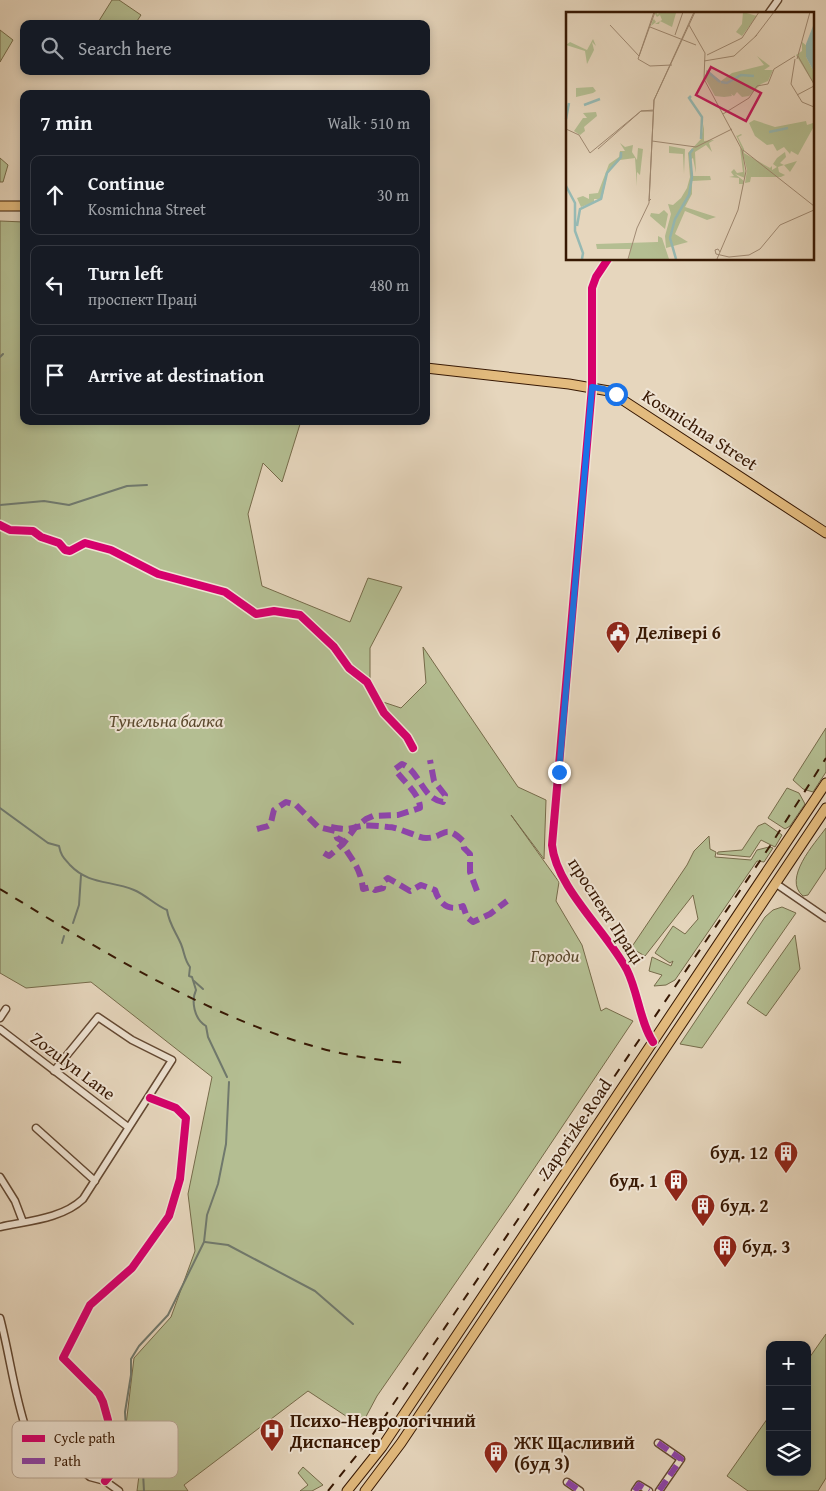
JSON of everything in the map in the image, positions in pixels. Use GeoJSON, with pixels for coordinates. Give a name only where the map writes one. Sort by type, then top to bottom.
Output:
{"type":"FeatureCollection","features":[{"type":"Feature","properties":{"kind":"main road"},"geometry":{"type":"LineString","coordinates":[[0,206],[20,206]]}},
{"type":"Feature","properties":{"kind":"main road","name":"Kosmichna Street"},"geometry":{"type":"LineString","coordinates":[[430,368],[604,389],[616,394],[826,533]]}},
{"type":"Feature","properties":{"kind":"main road","name":"Zaporizke Road"},"geometry":{"type":"LineString","coordinates":[[347,1491],[382,1447],[826,783]]}},
{"type":"Feature","properties":{"kind":"main road","name":"Zaporizke Road"},"geometry":{"type":"LineString","coordinates":[[365,1491],[401,1443],[826,808]]}},
{"type":"Feature","properties":{"kind":"main road"},"geometry":{"type":"LineString","coordinates":[[764,876],[775,884]]}},
{"type":"Feature","properties":{"kind":"main road"},"geometry":{"type":"LineString","coordinates":[[653,1042],[665,1049]]}},
{"type":"Feature","properties":{"kind":"street"},"geometry":{"type":"LineString","coordinates":[[769,12],[778,0]]}},
{"type":"Feature","properties":{"kind":"street","name":"проспект Праці"},"geometry":{"type":"LineString","coordinates":[[607,260],[596,277],[592,288],[592,387],[553,852],[566,883],[627,970],[637,992],[646,1030],[653,1042]]}},
{"type":"Feature","properties":{"kind":"street"},"geometry":{"type":"LineString","coordinates":[[775,884],[826,918]]}},
{"type":"Feature","properties":{"kind":"street"},"geometry":{"type":"LineString","coordinates":[[0,1018],[6,1009]]}},
{"type":"Feature","properties":{"kind":"street"},"geometry":{"type":"LineString","coordinates":[[0,1227],[51,1216],[77,1205],[95,1181],[128,1126],[150,1098],[172,1060],[132,1040],[98,1017],[54,1071]]}},
{"type":"Feature","properties":{"kind":"street","name":"Zozulyn Lane"},"geometry":{"type":"LineString","coordinates":[[0,1029],[128,1126]]}},
{"type":"Feature","properties":{"kind":"street"},"geometry":{"type":"LineString","coordinates":[[108,1421],[99,1394],[63,1358],[90,1305],[132,1268],[169,1216],[176,1198],[186,1118],[176,1108],[150,1098]]}},
{"type":"Feature","properties":{"kind":"street"},"geometry":{"type":"LineString","coordinates":[[36,1128],[95,1181]]}},
{"type":"Feature","properties":{"kind":"street"},"geometry":{"type":"LineString","coordinates":[[0,1177],[15,1201],[23,1222]]}},
{"type":"Feature","properties":{"kind":"street"},"geometry":{"type":"LineString","coordinates":[[0,1318],[7,1344],[14,1388],[24,1421]]}},
{"type":"Feature","properties":{"kind":"street"},"geometry":{"type":"LineString","coordinates":[[658,1443],[681,1459],[659,1491]]}},
{"type":"Feature","properties":{"kind":"street"},"geometry":{"type":"LineString","coordinates":[[95,1478],[105,1480],[119,1491]]}},
{"type":"Feature","properties":{"kind":"street"},"geometry":{"type":"LineString","coordinates":[[567,1482],[580,1491]]}},
{"type":"Feature","properties":{"kind":"street"},"geometry":{"type":"LineString","coordinates":[[635,1491],[639,1486],[649,1491]]}},
{"type":"Feature","properties":{"kind":"green space"},"geometry":{"type":"Polygon","coordinates":[[[112,0],[119,0],[141,15],[138,20],[100,20],[112,0]]]}},
{"type":"Feature","properties":{"kind":"green space"},"geometry":{"type":"Polygon","coordinates":[[[0,30],[13,40],[0,62],[0,30]]]}},
{"type":"Feature","properties":{"kind":"green space"},"geometry":{"type":"Polygon","coordinates":[[[0,158],[8,165],[3,182],[0,182],[0,158]]]}},
{"type":"Feature","properties":{"kind":"green space","name":"Тунельна балка"},"geometry":{"type":"Polygon","coordinates":[[[0,221],[20,222],[20,425],[300,425],[282,482],[263,463],[248,514],[262,586],[350,622],[368,578],[402,587],[370,648],[370,683],[380,701],[401,708],[426,683],[423,647],[518,787],[546,800],[544,859],[511,815],[559,882],[556,901],[582,945],[601,1011],[606,1008],[633,1021],[513,1200],[377,1396],[361,1426],[308,1391],[184,1485],[188,1491],[137,1491],[139,1478],[178,1478],[178,1421],[126,1421],[134,1358],[171,1317],[195,1251],[188,1194],[212,1077],[91,982],[26,988],[0,973],[0,221]]]}},
{"type":"Feature","properties":{"kind":"green space"},"geometry":{"type":"Polygon","coordinates":[[[826,728],[826,772],[813,792],[803,789],[793,780],[826,728]]]}},
{"type":"Feature","properties":{"kind":"green space"},"geometry":{"type":"Polygon","coordinates":[[[787,788],[799,793],[805,804],[790,826],[785,829],[768,818],[787,788]]]}},
{"type":"Feature","properties":{"kind":"green space"},"geometry":{"type":"Polygon","coordinates":[[[765,823],[782,835],[775,847],[761,840],[750,857],[717,854],[718,852],[742,850],[758,826],[765,823]]]}},
{"type":"Feature","properties":{"kind":"green space"},"geometry":{"type":"Polygon","coordinates":[[[826,828],[826,868],[808,895],[803,896],[798,889],[796,880],[798,871],[808,852],[826,828]]]}},
{"type":"Feature","properties":{"kind":"green space"},"geometry":{"type":"Polygon","coordinates":[[[709,836],[710,849],[716,852],[715,857],[751,860],[757,850],[773,848],[764,862],[757,861],[675,980],[666,985],[654,986],[662,975],[649,971],[652,957],[671,966],[673,961],[670,963],[655,953],[673,926],[685,934],[698,919],[693,895],[645,956],[631,948],[687,865],[694,851],[709,836]]]}},
{"type":"Feature","properties":{"kind":"green space"},"geometry":{"type":"Polygon","coordinates":[[[782,907],[796,913],[702,1048],[680,1044],[765,917],[773,910],[782,907]]]}},
{"type":"Feature","properties":{"kind":"green space"},"geometry":{"type":"Polygon","coordinates":[[[795,935],[800,969],[766,1016],[747,1003],[795,935]]]}},
{"type":"Feature","properties":{"kind":"green space"},"geometry":{"type":"Polygon","coordinates":[[[826,1334],[826,1478],[818,1491],[748,1491],[727,1476],[766,1421],[766,1476],[811,1476],[811,1355],[826,1334]]]}},
{"type":"Feature","properties":{"kind":"green space"},"geometry":{"type":"Polygon","coordinates":[[[303,1467],[323,1485],[312,1491],[300,1491],[308,1485],[298,1473],[303,1467]]]}},
{"type":"Feature","properties":{"kind":"waterway"},"geometry":{"type":"LineString","coordinates":[[0,357],[3,354]]}},
{"type":"Feature","properties":{"kind":"waterway"},"geometry":{"type":"LineString","coordinates":[[0,505],[44,501],[69,505],[127,486],[147,485]]}},
{"type":"Feature","properties":{"kind":"waterway"},"geometry":{"type":"LineString","coordinates":[[0,808],[48,843],[59,846],[63,857],[85,876],[134,890],[167,910],[171,924],[190,967],[189,976],[192,977],[196,990],[194,999],[196,1014],[206,1026],[208,1037],[227,1077]]}},
{"type":"Feature","properties":{"kind":"waterway"},"geometry":{"type":"LineString","coordinates":[[73,923],[79,905],[81,875]]}},
{"type":"Feature","properties":{"kind":"waterway"},"geometry":{"type":"LineString","coordinates":[[62,943],[64,936]]}},
{"type":"Feature","properties":{"kind":"waterway"},"geometry":{"type":"LineString","coordinates":[[194,981],[203,989]]}},
{"type":"Feature","properties":{"kind":"waterway"},"geometry":{"type":"LineString","coordinates":[[126,1421],[131,1359],[139,1346],[168,1315],[204,1242],[207,1215],[218,1184],[226,1144],[229,1082]]}},
{"type":"Feature","properties":{"kind":"waterway"},"geometry":{"type":"LineString","coordinates":[[205,1242],[228,1245],[315,1291],[353,1324]]}},
{"type":"Feature","properties":{"kind":"waterway"},"geometry":{"type":"LineString","coordinates":[[143,1478],[144,1491]]}},
{"type":"Feature","properties":{"kind":"railway"},"geometry":{"type":"LineString","coordinates":[[328,1491],[369,1440],[770,846],[826,758]]}},
{"type":"Feature","properties":{"kind":"railway"},"geometry":{"type":"LineString","coordinates":[[0,889],[77,936],[156,980],[238,1019],[323,1049],[343,1054],[406,1063]]}},
{"type":"Feature","properties":{"kind":"marked path"},"geometry":{"type":"LineString","coordinates":[[324,853],[329,856],[366,819],[373,816],[398,815],[420,808],[414,792],[395,769],[402,764],[413,772],[430,796],[443,802],[445,795],[434,781],[430,760]]}},
{"type":"Feature","properties":{"kind":"marked path"},"geometry":{"type":"LineString","coordinates":[[257,829],[270,824],[274,810],[286,802],[296,805],[318,827],[335,831],[337,838],[341,840],[360,874],[363,889],[371,887],[375,890],[383,888],[384,881],[388,878],[410,891],[421,885],[435,890],[439,899],[445,905],[453,908],[463,906],[467,917],[473,922],[490,914],[507,901]]}},
{"type":"Feature","properties":{"kind":"marked path"},"geometry":{"type":"LineString","coordinates":[[331,827],[340,829],[361,826],[392,827],[426,838],[437,836],[444,832],[452,833],[463,841],[464,848],[470,854],[470,872],[477,891]]}},
{"type":"Feature","properties":{"kind":"marked path"},"geometry":{"type":"LineString","coordinates":[[658,1443],[681,1459],[659,1491]]}},
{"type":"Feature","properties":{"kind":"marked path"},"geometry":{"type":"LineString","coordinates":[[567,1482],[580,1491]]}},
{"type":"Feature","properties":{"kind":"marked path"},"geometry":{"type":"LineString","coordinates":[[635,1491],[639,1485],[649,1491]]}},
{"type":"Feature","properties":{"kind":"cycle path"},"geometry":{"type":"LineString","coordinates":[[607,260],[596,277],[592,288],[592,387],[552,845],[556,861],[572,893],[627,970],[645,1025],[653,1042]]}},
{"type":"Feature","properties":{"kind":"cycle path"},"geometry":{"type":"LineString","coordinates":[[0,525],[10,530],[33,531],[41,537],[59,543],[65,550],[70,551],[85,543],[111,550],[158,574],[225,592],[256,614],[274,611],[300,615],[334,647],[349,668],[367,682],[384,713],[407,737],[413,748]]}},
{"type":"Feature","properties":{"kind":"cycle path"},"geometry":{"type":"LineString","coordinates":[[108,1421],[99,1394],[63,1358],[90,1305],[132,1268],[169,1216],[180,1179],[186,1118],[176,1108],[150,1098]]}},
{"type":"Feature","properties":{"kind":"place","name":"Делівері 6"},"geometry":{"type":"Point","coordinates":[618,654]}},
{"type":"Feature","properties":{"kind":"place","name":"буд. 12"},"geometry":{"type":"Point","coordinates":[786,1174]}},
{"type":"Feature","properties":{"kind":"place","name":"буд. 1"},"geometry":{"type":"Point","coordinates":[676,1202]}},
{"type":"Feature","properties":{"kind":"place","name":"буд. 2"},"geometry":{"type":"Point","coordinates":[703,1227]}},
{"type":"Feature","properties":{"kind":"place","name":"буд. 3"},"geometry":{"type":"Point","coordinates":[725,1268]}},
{"type":"Feature","properties":{"kind":"place","name":"Психо-Неврологічний Диспансер"},"geometry":{"type":"Point","coordinates":[272,1452]}},
{"type":"Feature","properties":{"kind":"place","name":"ЖК Щасливий (буд 3)"},"geometry":{"type":"Point","coordinates":[496,1474]}},
{"type":"Feature","properties":{"kind":"route"},"geometry":{"type":"LineString","coordinates":[[559,772],[592,387],[609,390],[616,394]]}},
{"type":"Feature","properties":{"kind":"park label","name":"Городи"},"geometry":{"type":"Point","coordinates":[555,956]}}]}
